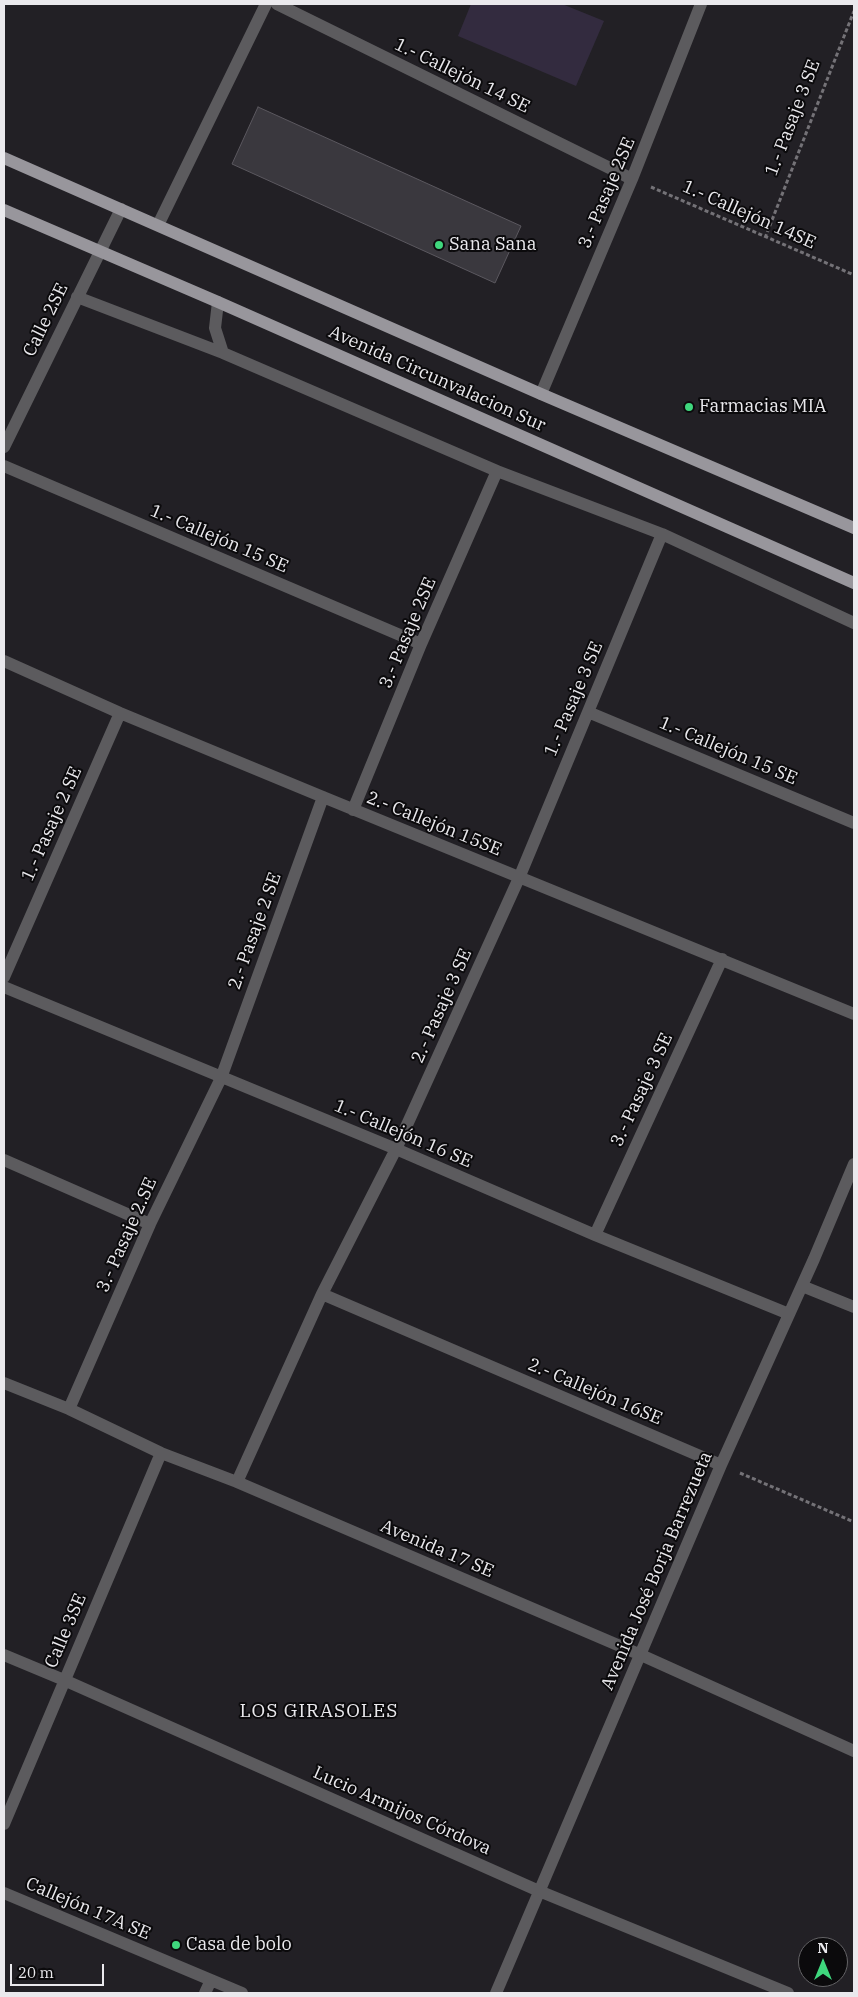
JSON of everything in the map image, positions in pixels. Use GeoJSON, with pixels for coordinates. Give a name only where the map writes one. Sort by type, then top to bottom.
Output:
{"type":"FeatureCollection","features":[{"type":"Feature","properties":{"kind":"main road","name":"Avenida Circunvalacion Sur"},"geometry":{"type":"LineString","coordinates":[[4,158],[541,394],[854,528]]}},
{"type":"Feature","properties":{"kind":"main road","name":"Avenida Circunvalacion Sur"},"geometry":{"type":"LineString","coordinates":[[4,210],[218,302],[854,583]]}},
{"type":"Feature","properties":{"kind":"street"},"geometry":{"type":"LineString","coordinates":[[158,225],[266,4]]}},
{"type":"Feature","properties":{"kind":"street","name":"1.- Callejón 14 SE"},"geometry":{"type":"LineString","coordinates":[[277,4],[632,179]]}},
{"type":"Feature","properties":{"kind":"street","name":"3.- Pasaje 2SE"},"geometry":{"type":"LineString","coordinates":[[541,394],[632,179],[701,4]]}},
{"type":"Feature","properties":{"kind":"street","name":"Calle 2SE"},"geometry":{"type":"LineString","coordinates":[[4,447],[121,209]]}},
{"type":"Feature","properties":{"kind":"street"},"geometry":{"type":"LineString","coordinates":[[77,297],[223,353],[497,471],[662,534],[854,623]]}},
{"type":"Feature","properties":{"kind":"street"},"geometry":{"type":"LineString","coordinates":[[218,302],[215,328],[223,353]]}},
{"type":"Feature","properties":{"kind":"street","name":"1.- Callejón 15 SE"},"geometry":{"type":"LineString","coordinates":[[4,466],[421,644]]}},
{"type":"Feature","properties":{"kind":"street","name":"3.- Pasaje 2SE"},"geometry":{"type":"LineString","coordinates":[[353,810],[421,644],[497,471]]}},
{"type":"Feature","properties":{"kind":"street","name":"1.- Pasaje 3 SE"},"geometry":{"type":"LineString","coordinates":[[519,878],[662,534]]}},
{"type":"Feature","properties":{"kind":"street","name":"2.- Callejón 15SE"},"geometry":{"type":"LineString","coordinates":[[4,661],[120,713],[353,810],[854,1014]]}},
{"type":"Feature","properties":{"kind":"street","name":"1.- Callejón 15 SE"},"geometry":{"type":"LineString","coordinates":[[588,712],[854,823]]}},
{"type":"Feature","properties":{"kind":"street","name":"1.- Pasaje 2 SE"},"geometry":{"type":"LineString","coordinates":[[4,977],[120,713]]}},
{"type":"Feature","properties":{"kind":"street","name":"2.- Pasaje 2 SE"},"geometry":{"type":"LineString","coordinates":[[221,1078],[323,797]]}},
{"type":"Feature","properties":{"kind":"street","name":"2.- Pasaje 3 SE"},"geometry":{"type":"LineString","coordinates":[[322,1294],[396,1149],[519,878]]}},
{"type":"Feature","properties":{"kind":"street","name":"3.- Pasaje 3 SE"},"geometry":{"type":"LineString","coordinates":[[595,1235],[722,959]]}},
{"type":"Feature","properties":{"kind":"street","name":"1.- Callejón 16 SE"},"geometry":{"type":"LineString","coordinates":[[4,987],[396,1149],[595,1235],[789,1314]]}},
{"type":"Feature","properties":{"kind":"street","name":"3.- Pasaje 2.SE"},"geometry":{"type":"LineString","coordinates":[[69,1409],[150,1224],[221,1078]]}},
{"type":"Feature","properties":{"kind":"street"},"geometry":{"type":"LineString","coordinates":[[4,1160],[150,1224]]}},
{"type":"Feature","properties":{"kind":"street","name":"Avenida José Borja Barrezueta"},"geometry":{"type":"LineString","coordinates":[[496,1993],[721,1465],[802,1286],[854,1164]]}},
{"type":"Feature","properties":{"kind":"street"},"geometry":{"type":"LineString","coordinates":[[802,1286],[854,1307]]}},
{"type":"Feature","properties":{"kind":"street"},"geometry":{"type":"LineString","coordinates":[[236,1482],[322,1294]]}},
{"type":"Feature","properties":{"kind":"street","name":"2.- Callejón 16SE"},"geometry":{"type":"LineString","coordinates":[[322,1294],[721,1465]]}},
{"type":"Feature","properties":{"kind":"street","name":"Avenida 17 SE"},"geometry":{"type":"LineString","coordinates":[[4,1383],[69,1409],[161,1453],[236,1482],[641,1655],[854,1751]]}},
{"type":"Feature","properties":{"kind":"street","name":"Calle 3SE"},"geometry":{"type":"LineString","coordinates":[[4,1824],[161,1453]]}},
{"type":"Feature","properties":{"kind":"street","name":"Lucio Armijos Córdova"},"geometry":{"type":"LineString","coordinates":[[4,1655],[539,1891],[788,1993]]}},
{"type":"Feature","properties":{"kind":"street","name":"Callejón 17A SE"},"geometry":{"type":"LineString","coordinates":[[4,1893],[242,1993]]}},
{"type":"Feature","properties":{"kind":"street"},"geometry":{"type":"LineString","coordinates":[[205,1993],[211,1980]]}},
{"type":"Feature","properties":{"kind":"path","name":"1.- Pasaje 3 SE"},"geometry":{"type":"LineString","coordinates":[[765,238],[854,11]]}},
{"type":"Feature","properties":{"kind":"path","name":"1.- Callejón 14SE"},"geometry":{"type":"LineString","coordinates":[[632,179],[854,275]]}},
{"type":"Feature","properties":{"kind":"path"},"geometry":{"type":"LineString","coordinates":[[721,1465],[854,1522]]}},
{"type":"Feature","properties":{"kind":"shaded area"},"geometry":{"type":"Polygon","coordinates":[[[471,4],[562,4],[604,21],[576,86],[458,36],[471,4]]]}},
{"type":"Feature","properties":{"kind":"building"},"geometry":{"type":"Polygon","coordinates":[[[258,107],[521,226],[495,283],[232,164],[258,107]]]}},
{"type":"Feature","properties":{"kind":"place","name":"Sana Sana"},"geometry":{"type":"Point","coordinates":[439,245]}},
{"type":"Feature","properties":{"kind":"place","name":"Farmacias MIA"},"geometry":{"type":"Point","coordinates":[689,407]}},
{"type":"Feature","properties":{"kind":"place","name":"Casa de bolo"},"geometry":{"type":"Point","coordinates":[176,1945]}},
{"type":"Feature","properties":{"kind":"district","name":"LOS GIRASOLES"},"geometry":{"type":"Point","coordinates":[319,1712]}}]}
